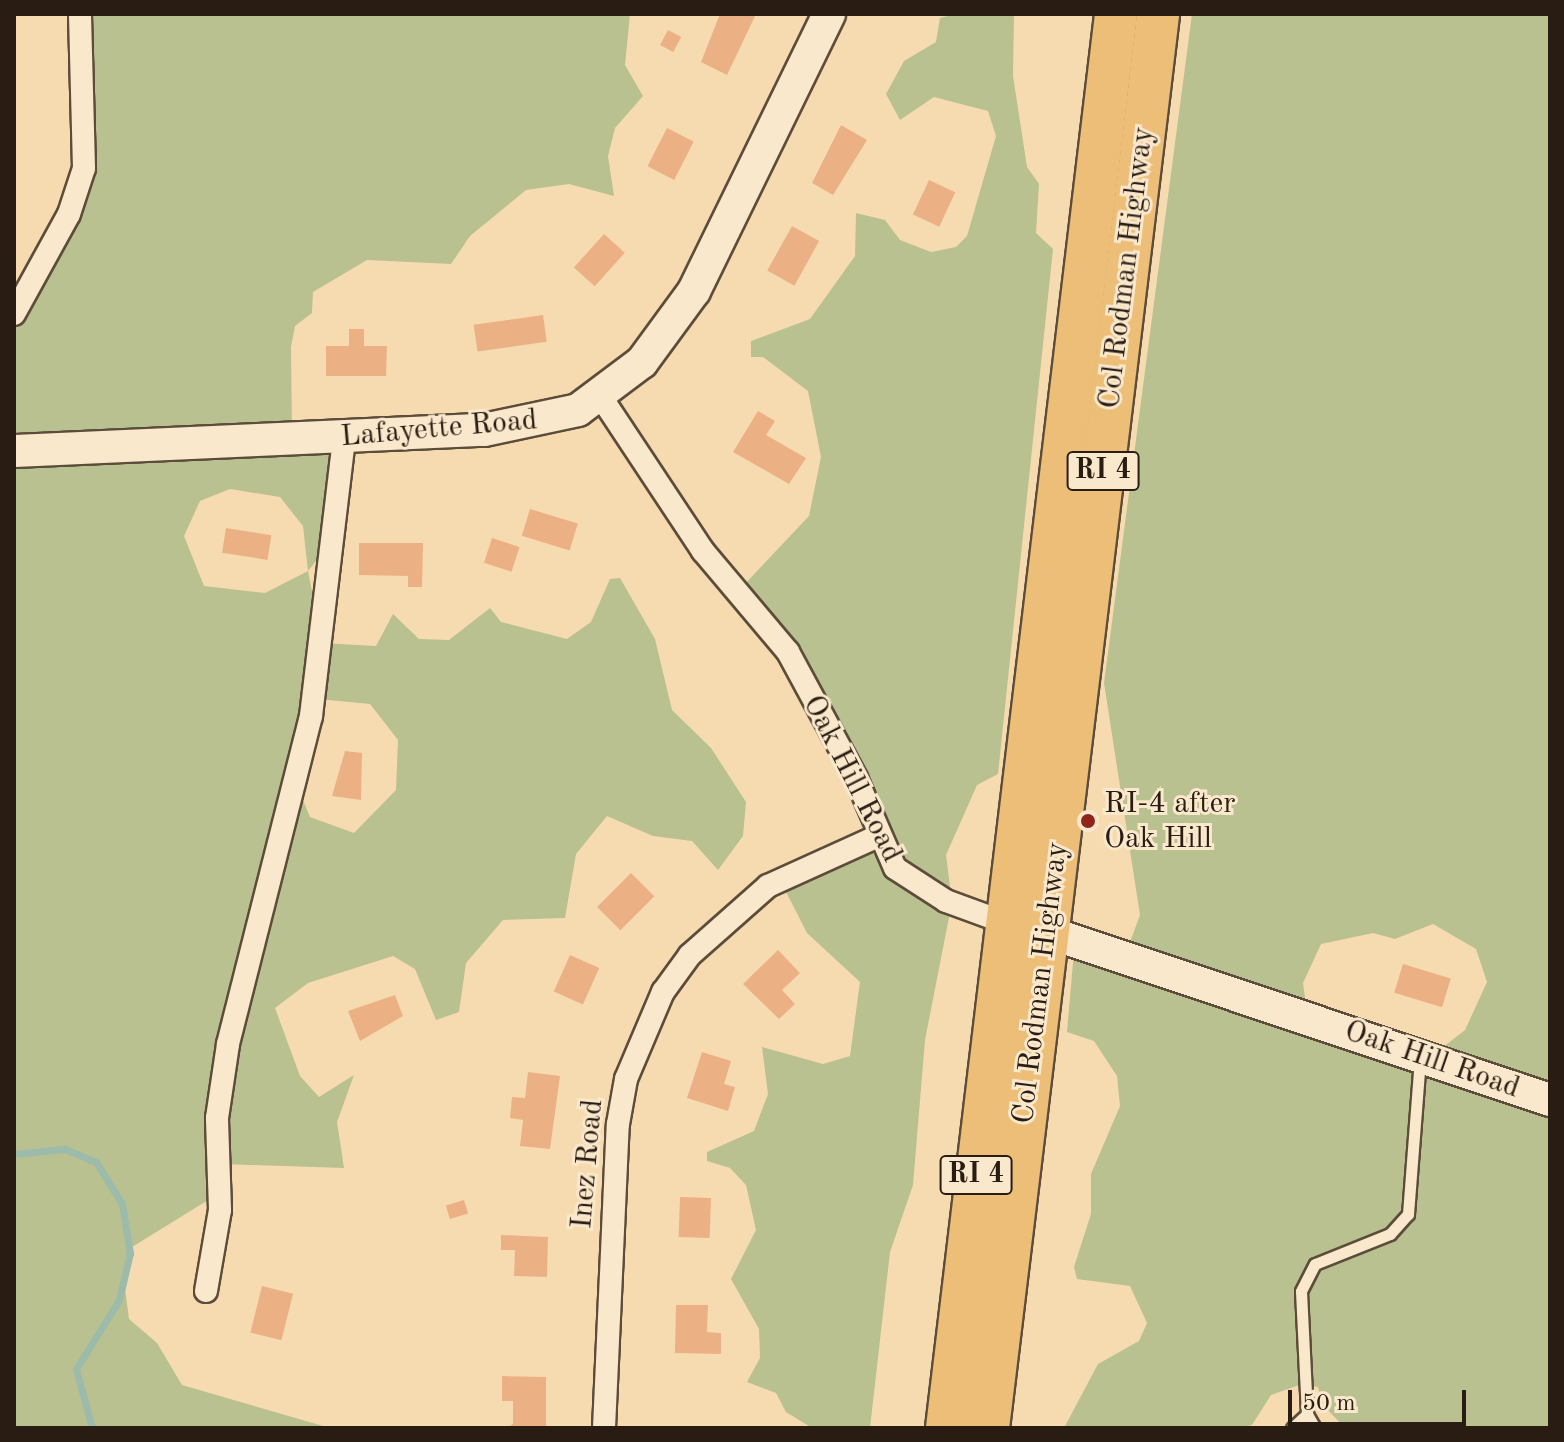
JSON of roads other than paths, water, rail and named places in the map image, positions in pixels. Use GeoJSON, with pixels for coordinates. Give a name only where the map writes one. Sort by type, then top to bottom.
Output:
{"type":"FeatureCollection","features":[{"type":"Feature","properties":{"kind":"highway","name":"Col Rodman Highway"},"geometry":{"type":"LineString","coordinates":[[947,1428],[1116,14]]}},
{"type":"Feature","properties":{"kind":"highway","name":"Col Rodman Highway"},"geometry":{"type":"LineString","coordinates":[[988,1428],[1158,14]]}},
{"type":"Feature","properties":{"kind":"street"},"geometry":{"type":"LineString","coordinates":[[14,314],[69,214],[84,168],[80,14]]}},
{"type":"Feature","properties":{"kind":"street","name":"Lafayette Road"},"geometry":{"type":"LineString","coordinates":[[14,451],[344,438],[549,420],[601,397],[642,362],[694,291],[829,14]]}},
{"type":"Feature","properties":{"kind":"street","name":"Oak Hill Road"},"geometry":{"type":"LineString","coordinates":[[601,397],[703,551],[788,652],[856,778],[878,836],[895,868],[918,886],[1006,923],[1047,929],[1550,1100]]}},
{"type":"Feature","properties":{"kind":"street"},"geometry":{"type":"LineString","coordinates":[[206,1291],[220,1210],[217,1118],[228,1044],[311,716],[344,438]]}},
{"type":"Feature","properties":{"kind":"street","name":"Inez Road"},"geometry":{"type":"LineString","coordinates":[[604,1428],[618,1124],[626,1079],[663,992],[690,955],[768,886],[878,836]]}},
{"type":"Feature","properties":{"kind":"lane"},"geometry":{"type":"LineString","coordinates":[[1315,1428],[1307,1414],[1301,1291],[1315,1264],[1390,1234],[1408,1214],[1420,1058]]}},
{"type":"Feature","properties":{"kind":"lane"},"geometry":{"type":"LineString","coordinates":[[1292,1428],[1307,1414]]}},
{"type":"Feature","properties":{"kind":"waterway"},"geometry":{"type":"LineString","coordinates":[[14,1154],[65,1149],[96,1162],[122,1204],[130,1253],[119,1300],[76,1369],[92,1428]]}},
{"type":"Feature","properties":{"kind":"place","name":"RI-4 after Oak Hill"},"geometry":{"type":"Point","coordinates":[1088,821]}}]}
